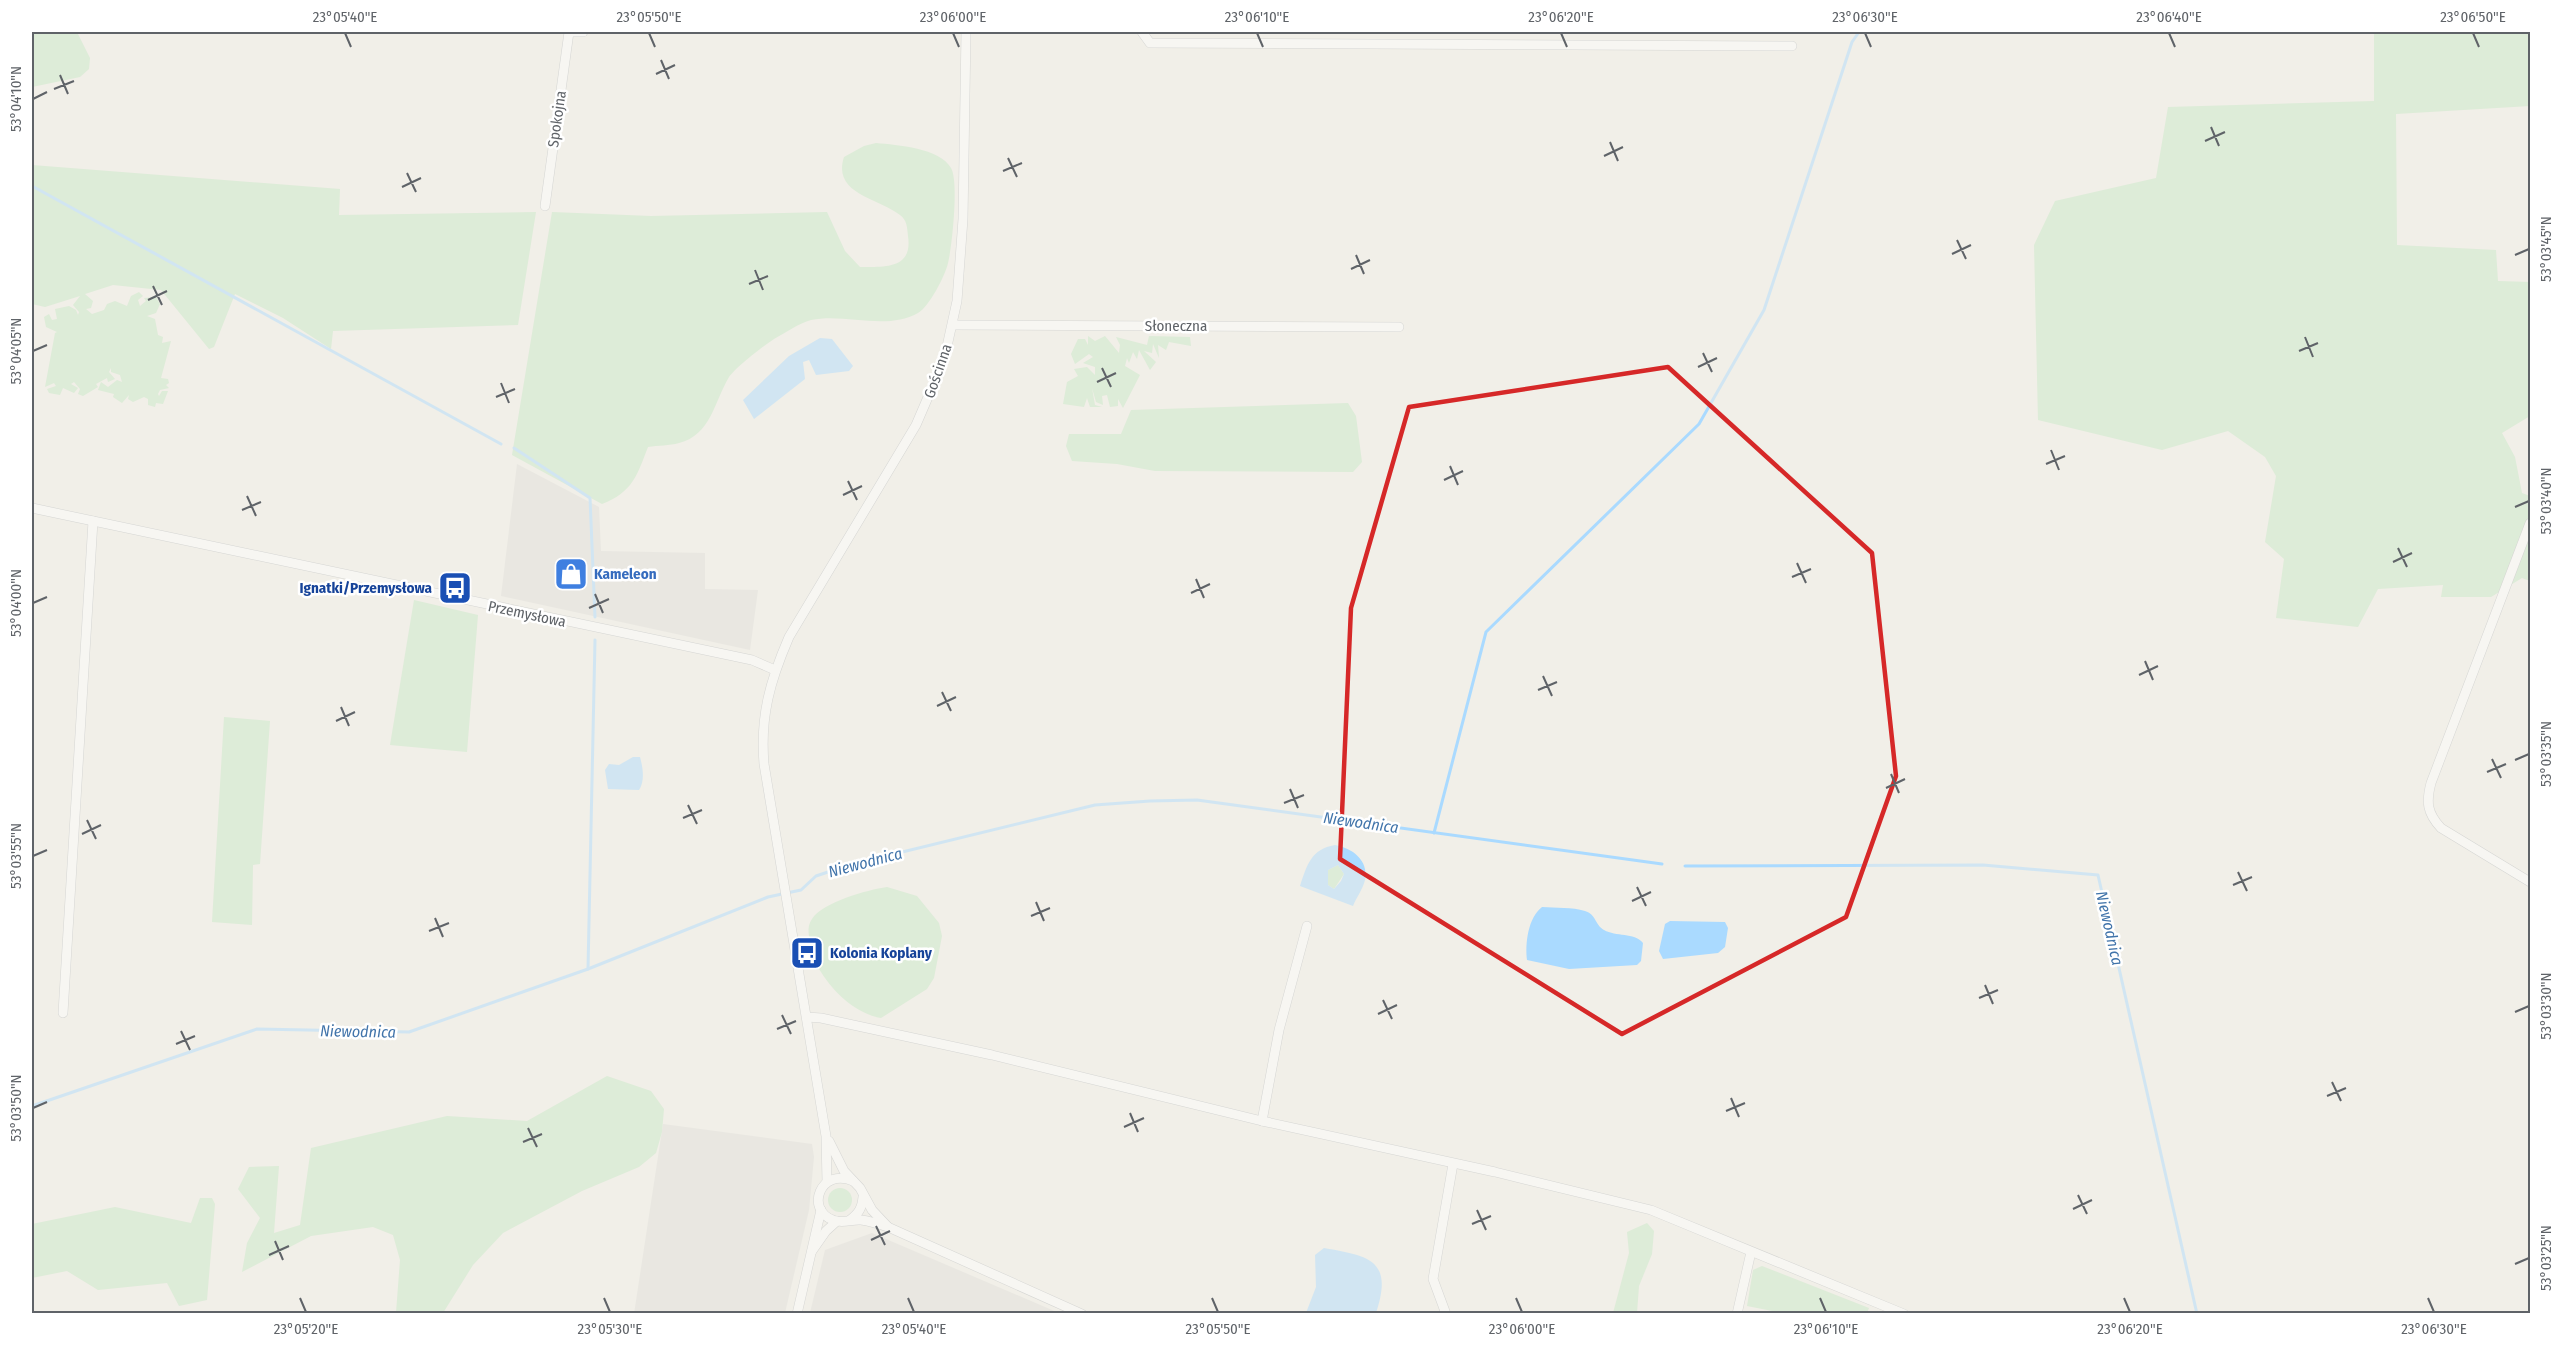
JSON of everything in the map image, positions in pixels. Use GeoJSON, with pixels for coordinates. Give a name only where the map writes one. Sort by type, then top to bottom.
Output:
{"type":"FeatureCollection","features":[{"type":"Feature","properties":{"kind":"street","name":"Spokojna"},"geometry":{"type":"LineString","coordinates":[[545,206],[569,32],[583,32]]}},
{"type":"Feature","properties":{"kind":"street","name":"Gościnna"},"geometry":{"type":"LineString","coordinates":[[826,1136],[764,764],[763,722],[775,670],[789,638],[916,425],[940,371],[957,301],[963,219],[966,32]]}},
{"type":"Feature","properties":{"kind":"street"},"geometry":{"type":"LineString","coordinates":[[1142,32],[1150,42],[1792,46]]}},
{"type":"Feature","properties":{"kind":"street"},"geometry":{"type":"LineString","coordinates":[[1531,32],[1531,44]]}},
{"type":"Feature","properties":{"kind":"street","name":"Słoneczna"},"geometry":{"type":"LineString","coordinates":[[952,325],[1399,327]]}},
{"type":"Feature","properties":{"kind":"street","name":"Przemysłowa"},"geometry":{"type":"LineString","coordinates":[[32,508],[752,660],[775,670]]}},
{"type":"Feature","properties":{"kind":"street"},"geometry":{"type":"LineString","coordinates":[[63,1013],[93,521]]}},
{"type":"Feature","properties":{"kind":"street"},"geometry":{"type":"LineString","coordinates":[[2530,523],[2431,783],[2426,802],[2432,818],[2441,828],[2530,882]]}},
{"type":"Feature","properties":{"kind":"street"},"geometry":{"type":"LineString","coordinates":[[1262,1121],[1279,1030],[1307,926]]}},
{"type":"Feature","properties":{"kind":"street"},"geometry":{"type":"LineString","coordinates":[[807,1017],[821,1018],[992,1055],[1262,1121],[1650,1210],[1904,1314]]}},
{"type":"Feature","properties":{"kind":"street"},"geometry":{"type":"LineString","coordinates":[[826,1136],[838,1162],[860,1188],[862,1206],[850,1220]]}},
{"type":"Feature","properties":{"kind":"street"},"geometry":{"type":"LineString","coordinates":[[826,1136],[827,1182]]}},
{"type":"Feature","properties":{"kind":"street"},"geometry":{"type":"LineString","coordinates":[[1446,1314],[1433,1279],[1453,1164]]}},
{"type":"Feature","properties":{"kind":"street"},"geometry":{"type":"LineString","coordinates":[[853,1181],[835,1178],[821,1189],[818,1198],[824,1215],[837,1221],[863,1220],[888,1227],[1082,1314]]}},
{"type":"Feature","properties":{"kind":"street"},"geometry":{"type":"LineString","coordinates":[[862,1197],[888,1227]]}},
{"type":"Feature","properties":{"kind":"street"},"geometry":{"type":"LineString","coordinates":[[796,1314],[821,1210]]}},
{"type":"Feature","properties":{"kind":"street"},"geometry":{"type":"LineString","coordinates":[[809,1256],[826,1231],[837,1221]]}},
{"type":"Feature","properties":{"kind":"street"},"geometry":{"type":"LineString","coordinates":[[1737,1314],[1751,1252]]}},
{"type":"Feature","properties":{"kind":"highlighted area"},"geometry":{"type":"Polygon","coordinates":[[[1668,367],[1872,553],[1896,776],[1846,917],[1622,1034],[1340,859],[1351,608],[1409,407],[1668,367]]]}},
{"type":"Feature","properties":{"kind":"shaded area"},"geometry":{"type":"Polygon","coordinates":[[[517,464],[599,507],[601,551],[705,553],[705,589],[758,590],[750,650],[501,596],[517,464]]]}},
{"type":"Feature","properties":{"kind":"shaded area"},"geometry":{"type":"Polygon","coordinates":[[[663,1124],[812,1144],[814,1157],[809,1210],[785,1313],[634,1314],[663,1124]]]}},
{"type":"Feature","properties":{"kind":"shaded area"},"geometry":{"type":"Polygon","coordinates":[[[872,1233],[1059,1313],[810,1313],[825,1250],[872,1233]]]}},
{"type":"Feature","properties":{"kind":"green space"},"geometry":{"type":"Polygon","coordinates":[[[32,32],[77,32],[90,58],[89,69],[80,77],[32,87],[32,32]]]}},
{"type":"Feature","properties":{"kind":"green space"},"geometry":{"type":"Polygon","coordinates":[[[2374,32],[2530,32],[2530,106],[2396,114],[2397,245],[2496,250],[2498,281],[2530,282],[2530,416],[2502,433],[2515,457],[2522,493],[2530,496],[2530,581],[2522,578],[2491,597],[2441,597],[2443,585],[2378,589],[2358,627],[2276,618],[2284,559],[2265,542],[2276,476],[2265,457],[2228,431],[2162,450],[2038,420],[2034,245],[2055,201],[2156,178],[2168,107],[2374,101],[2374,32]]]}},
{"type":"Feature","properties":{"kind":"green space"},"geometry":{"type":"Polygon","coordinates":[[[876,143],[917,149],[938,156],[951,168],[953,175],[954,214],[948,263],[936,291],[922,310],[906,318],[893,321],[838,318],[811,320],[774,339],[732,373],[705,425],[698,433],[679,443],[648,447],[632,482],[621,494],[602,504],[512,455],[552,212],[651,216],[827,212],[845,251],[860,267],[887,266],[902,260],[906,255],[908,247],[905,221],[891,209],[859,194],[845,179],[842,169],[844,157],[864,146],[876,143]]]}},
{"type":"Feature","properties":{"kind":"green space"},"geometry":{"type":"Polygon","coordinates":[[[32,165],[340,189],[339,215],[536,212],[518,325],[333,331],[331,349],[283,318],[235,294],[214,347],[209,349],[161,290],[113,285],[85,294],[93,301],[91,308],[86,309],[92,314],[104,310],[107,304],[115,301],[127,306],[131,296],[139,292],[143,296],[138,300],[140,306],[146,301],[144,298],[156,297],[160,304],[156,313],[147,316],[155,319],[158,335],[163,337],[162,343],[171,341],[161,378],[168,379],[169,383],[166,385],[169,388],[160,390],[158,394],[159,396],[162,391],[168,391],[163,404],[156,403],[155,407],[148,405],[148,399],[144,397],[133,402],[128,399],[129,395],[122,403],[113,397],[114,394],[98,390],[101,382],[108,387],[117,380],[122,382],[120,375],[111,372],[111,368],[109,372],[115,379],[108,382],[107,378],[96,384],[98,387],[83,396],[78,394],[80,389],[74,382],[71,384],[78,388],[74,393],[63,388],[60,395],[49,393],[47,389],[56,386],[54,383],[45,387],[57,332],[46,327],[44,317],[49,314],[52,320],[57,319],[55,309],[69,306],[76,310],[78,315],[79,312],[73,305],[80,296],[45,307],[32,304],[32,165]]]}},
{"type":"Feature","properties":{"kind":"green space"},"geometry":{"type":"Polygon","coordinates":[[[1088,336],[1095,341],[1105,336],[1119,353],[1120,345],[1116,337],[1147,345],[1149,336],[1190,337],[1191,346],[1169,342],[1166,350],[1158,345],[1159,358],[1153,344],[1152,353],[1144,351],[1156,362],[1150,370],[1139,350],[1137,359],[1133,352],[1129,363],[1127,358],[1125,366],[1140,375],[1123,408],[1118,399],[1118,406],[1110,407],[1107,395],[1102,396],[1103,405],[1096,402],[1092,388],[1095,405],[1102,407],[1090,407],[1087,398],[1084,407],[1063,404],[1067,382],[1078,376],[1074,369],[1087,367],[1095,375],[1095,367],[1083,363],[1093,357],[1089,354],[1075,364],[1071,354],[1078,339],[1085,339],[1088,345],[1088,336]]]}},
{"type":"Feature","properties":{"kind":"green space"},"geometry":{"type":"Polygon","coordinates":[[[1348,403],[1356,416],[1362,462],[1353,472],[1155,471],[1117,464],[1072,461],[1066,446],[1069,434],[1121,434],[1131,410],[1348,403]]]}},
{"type":"Feature","properties":{"kind":"green space"},"geometry":{"type":"Polygon","coordinates":[[[414,600],[478,615],[467,752],[390,745],[414,600]]]}},
{"type":"Feature","properties":{"kind":"green space"},"geometry":{"type":"Polygon","coordinates":[[[224,717],[270,721],[260,864],[253,865],[252,925],[212,922],[224,717]]]}},
{"type":"Feature","properties":{"kind":"green space"},"geometry":{"type":"Polygon","coordinates":[[[1338,865],[1344,874],[1334,889],[1328,885],[1328,870],[1338,865]]]}},
{"type":"Feature","properties":{"kind":"green space"},"geometry":{"type":"Polygon","coordinates":[[[887,887],[917,896],[939,923],[942,936],[934,978],[927,989],[881,1018],[855,1007],[826,980],[818,966],[809,929],[812,919],[835,902],[887,887]]]}},
{"type":"Feature","properties":{"kind":"green space"},"geometry":{"type":"Polygon","coordinates":[[[607,1076],[651,1091],[664,1109],[662,1132],[656,1153],[639,1167],[582,1191],[503,1233],[473,1265],[443,1313],[396,1313],[400,1260],[393,1235],[373,1227],[311,1236],[242,1272],[247,1243],[260,1218],[238,1189],[249,1167],[279,1166],[274,1233],[300,1225],[311,1148],[447,1116],[527,1121],[607,1076]]]}},
{"type":"Feature","properties":{"kind":"green space"},"geometry":{"type":"Polygon","coordinates":[[[840,1188],[849,1191],[852,1200],[849,1209],[840,1212],[831,1209],[828,1200],[831,1191],[840,1188]]]}},
{"type":"Feature","properties":{"kind":"green space"},"geometry":{"type":"Polygon","coordinates":[[[200,1198],[212,1198],[215,1204],[207,1300],[179,1306],[167,1283],[98,1290],[67,1271],[32,1278],[32,1224],[115,1207],[191,1223],[200,1198]]]}},
{"type":"Feature","properties":{"kind":"green space"},"geometry":{"type":"Polygon","coordinates":[[[1647,1223],[1654,1231],[1652,1254],[1639,1286],[1637,1313],[1613,1313],[1629,1253],[1627,1232],[1647,1223]]]}},
{"type":"Feature","properties":{"kind":"green space"},"geometry":{"type":"Polygon","coordinates":[[[1762,1266],[1869,1308],[1867,1313],[1782,1313],[1747,1306],[1753,1270],[1762,1266]]]}},
{"type":"Feature","properties":{"kind":"water"},"geometry":{"type":"Polygon","coordinates":[[[820,338],[832,339],[853,366],[849,371],[816,375],[809,360],[803,362],[805,379],[754,419],[743,400],[789,356],[820,338]]]}},
{"type":"Feature","properties":{"kind":"water"},"geometry":{"type":"Polygon","coordinates":[[[633,757],[640,757],[642,766],[643,779],[639,790],[608,789],[605,770],[609,764],[619,765],[633,757]]]}},
{"type":"Feature","properties":{"kind":"water"},"geometry":{"type":"Polygon","coordinates":[[[1335,845],[1347,849],[1362,861],[1366,873],[1365,880],[1353,906],[1300,886],[1311,859],[1327,847],[1335,845]],[[1338,865],[1328,870],[1328,885],[1334,889],[1344,874],[1338,865]]]}},
{"type":"Feature","properties":{"kind":"water"},"geometry":{"type":"Polygon","coordinates":[[[1542,907],[1569,908],[1589,912],[1604,930],[1635,937],[1643,943],[1641,961],[1637,965],[1569,969],[1527,960],[1528,931],[1533,918],[1542,907]]]}},
{"type":"Feature","properties":{"kind":"water"},"geometry":{"type":"Polygon","coordinates":[[[1670,921],[1725,922],[1728,928],[1725,947],[1718,953],[1663,959],[1659,951],[1665,924],[1670,921]]]}},
{"type":"Feature","properties":{"kind":"water"},"geometry":{"type":"Polygon","coordinates":[[[1324,1248],[1353,1254],[1373,1263],[1382,1281],[1376,1313],[1306,1313],[1316,1287],[1315,1255],[1324,1248]]]}},
{"type":"Feature","properties":{"kind":"waterway"},"geometry":{"type":"LineString","coordinates":[[1434,833],[1486,632],[1699,424],[1764,310],[1852,42],[1859,32]]}},
{"type":"Feature","properties":{"kind":"waterway"},"geometry":{"type":"LineString","coordinates":[[32,186],[501,444]]}},
{"type":"Feature","properties":{"kind":"waterway"},"geometry":{"type":"LineString","coordinates":[[514,448],[590,498],[595,617]]}},
{"type":"Feature","properties":{"kind":"waterway"},"geometry":{"type":"LineString","coordinates":[[588,969],[595,640]]}},
{"type":"Feature","properties":{"kind":"waterway","name":"Niewodnica"},"geometry":{"type":"LineString","coordinates":[[32,1106],[257,1029],[409,1032],[588,969],[768,897],[801,890],[816,876],[849,865],[1095,805],[1197,800],[1662,864]]}},
{"type":"Feature","properties":{"kind":"waterway","name":"Niewodnica"},"geometry":{"type":"LineString","coordinates":[[1685,866],[1983,865],[2098,875],[2197,1314]]}},
{"type":"Feature","properties":{"kind":"place","name":"Kameleon"},"geometry":{"type":"Point","coordinates":[571,574]}},
{"type":"Feature","properties":{"kind":"place","name":"Ignatki/Przemysłowa"},"geometry":{"type":"Point","coordinates":[455,588]}},
{"type":"Feature","properties":{"kind":"place","name":"Kolonia Koplany"},"geometry":{"type":"Point","coordinates":[807,953]}}]}
